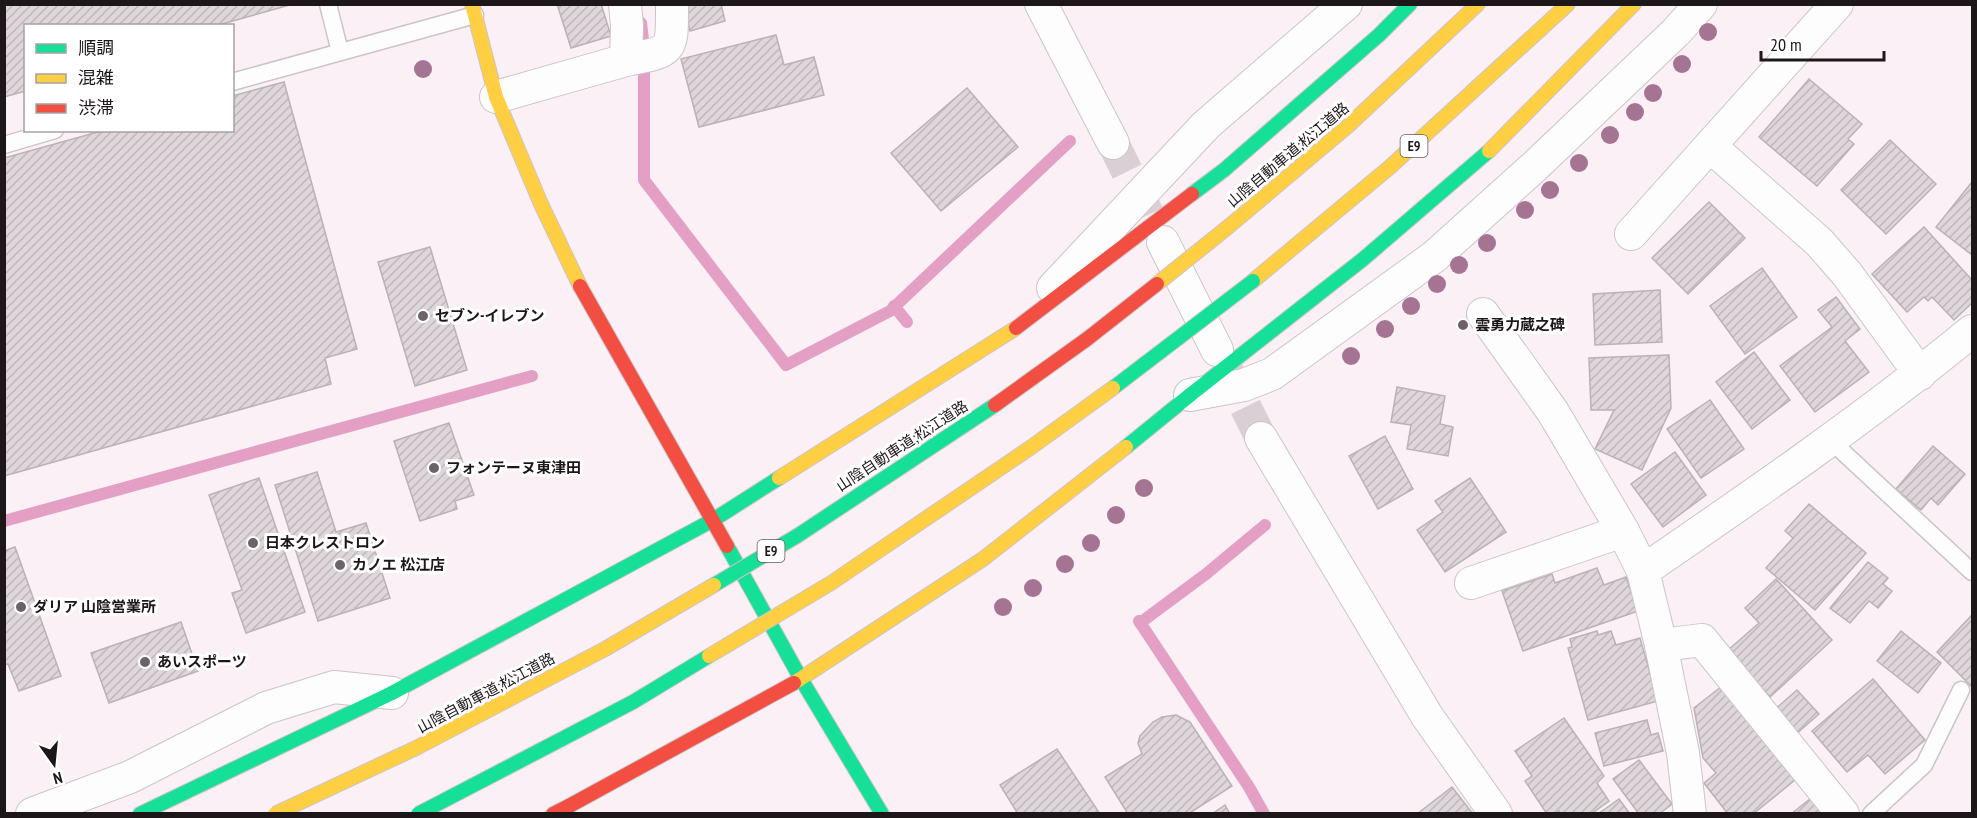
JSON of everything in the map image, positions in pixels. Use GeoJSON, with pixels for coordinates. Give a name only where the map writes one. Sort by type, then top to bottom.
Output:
{"type":"FeatureCollection","features":[{"type":"Feature","properties":{"kind":"main road"},"geometry":{"type":"LineString","coordinates":[[140,813],[183,795],[392,693],[713,520],[1016,328],[1224,170],[1378,35],[1410,4]]}},
{"type":"Feature","properties":{"kind":"main road","name":"山陰自動車道;松江道路"},"geometry":{"type":"LineString","coordinates":[[275,813],[416,748],[605,649],[797,536],[991,408],[1078,346],[1228,227],[1348,126],[1478,4]]}},
{"type":"Feature","properties":{"kind":"main road","name":"E9"},"geometry":{"type":"LineString","coordinates":[[418,813],[633,702],[831,583],[1030,448],[1136,372],[1253,281],[1390,167],[1568,4]]}},
{"type":"Feature","properties":{"kind":"main road"},"geometry":{"type":"LineString","coordinates":[[561,811],[801,679],[983,559],[1362,260],[1486,154],[1634,4]]}},
{"type":"Feature","properties":{"kind":"main road"},"geometry":{"type":"LineString","coordinates":[[473,10],[496,97],[541,204],[579,283],[801,679],[882,813]]}},
{"type":"Feature","properties":{"kind":"street"},"geometry":{"type":"LineString","coordinates":[[625,4],[627,26],[639,57]]}},
{"type":"Feature","properties":{"kind":"street"},"geometry":{"type":"LineString","coordinates":[[496,97],[666,48],[670,43],[672,4]]}},
{"type":"Feature","properties":{"kind":"street"},"geometry":{"type":"LineString","coordinates":[[1041,4],[1113,143]]}},
{"type":"Feature","properties":{"kind":"street"},"geometry":{"type":"LineString","coordinates":[[1016,328],[1206,125],[1346,4]]}},
{"type":"Feature","properties":{"kind":"street"},"geometry":{"type":"LineString","coordinates":[[1190,395],[1244,385],[1272,374],[1435,256],[1534,167],[1676,32],[1701,4]]}},
{"type":"Feature","properties":{"kind":"street"},"geometry":{"type":"LineString","coordinates":[[1631,234],[1837,4]]}},
{"type":"Feature","properties":{"kind":"street"},"geometry":{"type":"LineString","coordinates":[[1710,146],[1819,242],[1847,274],[1920,374]]}},
{"type":"Feature","properties":{"kind":"street"},"geometry":{"type":"LineString","coordinates":[[1163,242],[1217,350]]}},
{"type":"Feature","properties":{"kind":"street"},"geometry":{"type":"LineString","coordinates":[[1483,314],[1553,412],[1623,531],[1643,571],[1683,753],[1690,813]]}},
{"type":"Feature","properties":{"kind":"street"},"geometry":{"type":"LineString","coordinates":[[1643,571],[1793,468],[1920,374],[1972,331]]}},
{"type":"Feature","properties":{"kind":"street"},"geometry":{"type":"LineString","coordinates":[[1261,438],[1427,716],[1496,813]]}},
{"type":"Feature","properties":{"kind":"street"},"geometry":{"type":"LineString","coordinates":[[1471,583],[1623,531]]}},
{"type":"Feature","properties":{"kind":"street"},"geometry":{"type":"LineString","coordinates":[[1661,645],[1702,640],[1843,813]]}},
{"type":"Feature","properties":{"kind":"street"},"geometry":{"type":"LineString","coordinates":[[32,813],[130,777],[266,708],[334,687],[392,693]]}},
{"type":"Feature","properties":{"kind":"lane"},"geometry":{"type":"LineString","coordinates":[[328,4],[340,52]]}},
{"type":"Feature","properties":{"kind":"lane"},"geometry":{"type":"LineString","coordinates":[[234,81],[340,52],[473,10]]}},
{"type":"Feature","properties":{"kind":"lane"},"geometry":{"type":"LineString","coordinates":[[4,144],[48,132]]}},
{"type":"Feature","properties":{"kind":"lane"},"geometry":{"type":"LineString","coordinates":[[1830,440],[1972,572]]}},
{"type":"Feature","properties":{"kind":"lane"},"geometry":{"type":"LineString","coordinates":[[1871,813],[1924,765],[1961,690]]}},
{"type":"Feature","properties":{"kind":"building"},"geometry":{"type":"Polygon","coordinates":[[[4,4],[290,4],[222,24],[24,24],[24,92],[4,97],[4,4]]]}},
{"type":"Feature","properties":{"kind":"building"},"geometry":{"type":"Polygon","coordinates":[[[557,4],[601,4],[611,36],[571,48],[557,4]]]}},
{"type":"Feature","properties":{"kind":"building"},"geometry":{"type":"Polygon","coordinates":[[[683,4],[721,4],[725,21],[690,31],[683,4]]]}},
{"type":"Feature","properties":{"kind":"building"},"geometry":{"type":"Polygon","coordinates":[[[776,35],[784,65],[814,57],[824,95],[699,127],[681,59],[776,35]]]}},
{"type":"Feature","properties":{"kind":"building"},"geometry":{"type":"Polygon","coordinates":[[[1809,79],[1862,124],[1848,139],[1854,144],[1817,186],[1759,137],[1809,79]]]}},
{"type":"Feature","properties":{"kind":"building"},"geometry":{"type":"Polygon","coordinates":[[[284,82],[357,349],[325,358],[331,384],[4,476],[4,158],[98,132],[234,132],[234,95],[284,82]]]}},
{"type":"Feature","properties":{"kind":"building"},"geometry":{"type":"Polygon","coordinates":[[[967,88],[1018,147],[941,211],[891,153],[967,88]]]}},
{"type":"Feature","properties":{"kind":"building"},"geometry":{"type":"Polygon","coordinates":[[[1890,140],[1936,184],[1886,234],[1841,190],[1890,140]]]}},
{"type":"Feature","properties":{"kind":"building"},"geometry":{"type":"Polygon","coordinates":[[[1972,182],[1972,255],[1936,227],[1972,182]]]}},
{"type":"Feature","properties":{"kind":"building"},"geometry":{"type":"Polygon","coordinates":[[[1709,202],[1745,238],[1688,294],[1652,258],[1709,202]]]}},
{"type":"Feature","properties":{"kind":"building"},"geometry":{"type":"Polygon","coordinates":[[[1924,227],[1972,280],[1972,303],[1954,320],[1932,297],[1928,301],[1924,297],[1907,312],[1872,274],[1924,227]]]}},
{"type":"Feature","properties":{"kind":"building","name":"セブン-イレブン"},"geometry":{"type":"Polygon","coordinates":[[[430,247],[467,370],[415,386],[378,262],[430,247]]]}},
{"type":"Feature","properties":{"kind":"building"},"geometry":{"type":"Polygon","coordinates":[[[1762,268],[1797,317],[1745,354],[1710,306],[1762,268]]]}},
{"type":"Feature","properties":{"kind":"building"},"geometry":{"type":"Polygon","coordinates":[[[1660,290],[1662,342],[1595,345],[1593,294],[1660,290]]]}},
{"type":"Feature","properties":{"kind":"building"},"geometry":{"type":"Polygon","coordinates":[[[1836,297],[1860,329],[1845,341],[1869,372],[1815,412],[1780,366],[1832,327],[1818,310],[1836,297]]]}},
{"type":"Feature","properties":{"kind":"building"},"geometry":{"type":"Polygon","coordinates":[[[1754,352],[1790,400],[1752,429],[1716,382],[1754,352]]]}},
{"type":"Feature","properties":{"kind":"building"},"geometry":{"type":"Polygon","coordinates":[[[1669,355],[1671,408],[1642,470],[1595,449],[1614,410],[1591,410],[1589,358],[1669,355]]]}},
{"type":"Feature","properties":{"kind":"building"},"geometry":{"type":"Polygon","coordinates":[[[1397,387],[1445,396],[1440,424],[1453,427],[1448,456],[1407,449],[1411,425],[1391,422],[1397,387]]]}},
{"type":"Feature","properties":{"kind":"building"},"geometry":{"type":"Polygon","coordinates":[[[1710,400],[1744,449],[1701,478],[1667,429],[1710,400]]]}},
{"type":"Feature","properties":{"kind":"building","name":"フォンテーヌ東津田"},"geometry":{"type":"Polygon","coordinates":[[[449,423],[474,495],[455,501],[457,509],[420,521],[394,441],[449,423]]]}},
{"type":"Feature","properties":{"kind":"building"},"geometry":{"type":"Polygon","coordinates":[[[1385,436],[1413,489],[1378,509],[1349,456],[1385,436]]]}},
{"type":"Feature","properties":{"kind":"building"},"geometry":{"type":"Polygon","coordinates":[[[1933,446],[1965,474],[1938,505],[1931,498],[1921,510],[1896,489],[1933,446]]]}},
{"type":"Feature","properties":{"kind":"building"},"geometry":{"type":"Polygon","coordinates":[[[1675,452],[1706,495],[1663,527],[1631,484],[1675,452]]]}},
{"type":"Feature","properties":{"kind":"building","name":"カノエ 松江店"},"geometry":{"type":"Polygon","coordinates":[[[317,472],[336,532],[366,523],[390,598],[318,621],[275,485],[317,472]]]}},
{"type":"Feature","properties":{"kind":"building","name":"日本クレストロン"},"geometry":{"type":"Polygon","coordinates":[[[259,478],[305,612],[246,633],[232,593],[242,590],[209,495],[259,478]]]}},
{"type":"Feature","properties":{"kind":"building"},"geometry":{"type":"Polygon","coordinates":[[[1470,478],[1506,532],[1445,572],[1417,530],[1443,512],[1435,501],[1470,478]]]}},
{"type":"Feature","properties":{"kind":"building"},"geometry":{"type":"Polygon","coordinates":[[[1809,504],[1866,553],[1815,610],[1766,568],[1793,538],[1785,531],[1809,504]]]}},
{"type":"Feature","properties":{"kind":"building","name":"ダリア 山陰営業所"},"geometry":{"type":"Polygon","coordinates":[[[15,547],[61,676],[19,691],[8,664],[4,665],[4,551],[15,547]]]}},
{"type":"Feature","properties":{"kind":"building"},"geometry":{"type":"Polygon","coordinates":[[[1868,562],[1888,578],[1883,584],[1892,591],[1878,608],[1869,601],[1850,623],[1830,608],[1868,562]]]}},
{"type":"Feature","properties":{"kind":"building"},"geometry":{"type":"Polygon","coordinates":[[[1597,568],[1604,585],[1626,577],[1638,611],[1523,651],[1502,591],[1552,574],[1555,583],[1597,568]]]}},
{"type":"Feature","properties":{"kind":"building"},"geometry":{"type":"Polygon","coordinates":[[[1776,579],[1832,640],[1770,697],[1727,651],[1759,623],[1745,608],[1776,579]]]}},
{"type":"Feature","properties":{"kind":"building"},"geometry":{"type":"Polygon","coordinates":[[[1972,615],[1972,687],[1937,652],[1972,615]]]}},
{"type":"Feature","properties":{"kind":"building","name":"あいスポーツ"},"geometry":{"type":"Polygon","coordinates":[[[181,622],[198,671],[109,703],[91,653],[181,622]]]}},
{"type":"Feature","properties":{"kind":"building"},"geometry":{"type":"Polygon","coordinates":[[[1597,631],[1598,635],[1611,631],[1616,645],[1640,638],[1658,701],[1588,720],[1568,648],[1572,647],[1570,639],[1597,631]]]}},
{"type":"Feature","properties":{"kind":"building"},"geometry":{"type":"Polygon","coordinates":[[[1901,631],[1941,663],[1918,693],[1877,661],[1901,631]]]}},
{"type":"Feature","properties":{"kind":"building"},"geometry":{"type":"Polygon","coordinates":[[[1873,679],[1925,740],[1885,774],[1868,755],[1847,772],[1812,731],[1873,679]]]}},
{"type":"Feature","properties":{"kind":"building"},"geometry":{"type":"Polygon","coordinates":[[[1726,683],[1800,776],[1753,814],[1728,814],[1704,783],[1716,773],[1703,758],[1694,708],[1726,683]]]}},
{"type":"Feature","properties":{"kind":"building"},"geometry":{"type":"Polygon","coordinates":[[[1797,690],[1819,714],[1795,735],[1773,711],[1797,690]]]}},
{"type":"Feature","properties":{"kind":"building"},"geometry":{"type":"Polygon","coordinates":[[[1176,715],[1190,722],[1232,786],[1188,814],[1128,814],[1105,777],[1142,754],[1138,743],[1140,736],[1153,722],[1162,717],[1176,715]]]}},
{"type":"Feature","properties":{"kind":"building"},"geometry":{"type":"Polygon","coordinates":[[[1564,718],[1604,776],[1597,783],[1609,801],[1591,814],[1560,814],[1559,811],[1556,814],[1547,814],[1525,781],[1532,776],[1515,751],[1564,718]]]}},
{"type":"Feature","properties":{"kind":"building"},"geometry":{"type":"Polygon","coordinates":[[[1647,720],[1651,735],[1658,733],[1663,751],[1604,766],[1595,733],[1647,720]]]}},
{"type":"Feature","properties":{"kind":"building"},"geometry":{"type":"Polygon","coordinates":[[[1057,749],[1100,814],[1018,814],[1000,785],[1057,749]]]}},
{"type":"Feature","properties":{"kind":"building"},"geometry":{"type":"Polygon","coordinates":[[[1639,760],[1672,804],[1659,814],[1639,814],[1613,779],[1639,760]]]}},
{"type":"Feature","properties":{"kind":"building"},"geometry":{"type":"Polygon","coordinates":[[[1452,787],[1473,814],[1417,814],[1452,787]]]}},
{"type":"Feature","properties":{"kind":"building"},"geometry":{"type":"Polygon","coordinates":[[[1815,795],[1827,814],[1791,814],[1815,795]]]}},
{"type":"Feature","properties":{"kind":"building"},"geometry":{"type":"Polygon","coordinates":[[[1619,799],[1630,814],[1598,814],[1619,799]]]}},
{"type":"Feature","properties":{"kind":"building"},"geometry":{"type":"Polygon","coordinates":[[[1225,805],[1230,814],[1212,814],[1225,805]]]}},
{"type":"Feature","properties":{"kind":"waterway"},"geometry":{"type":"LineString","coordinates":[[641,23],[644,48],[644,180],[786,365],[890,311],[1070,141]]}},
{"type":"Feature","properties":{"kind":"waterway"},"geometry":{"type":"LineString","coordinates":[[894,306],[907,322]]}},
{"type":"Feature","properties":{"kind":"waterway"},"geometry":{"type":"LineString","coordinates":[[4,521],[532,376]]}},
{"type":"Feature","properties":{"kind":"waterway"},"geometry":{"type":"LineString","coordinates":[[1140,623],[1206,574],[1265,525]]}},
{"type":"Feature","properties":{"kind":"waterway"},"geometry":{"type":"LineString","coordinates":[[1139,621],[1249,787],[1264,814]]}},
{"type":"Feature","properties":{"kind":"tunnel"},"geometry":{"type":"LineString","coordinates":[[1113,143],[1150,218]]}},
{"type":"Feature","properties":{"kind":"tunnel"},"geometry":{"type":"LineString","coordinates":[[1224,364],[1261,438]]}},
{"type":"Feature","properties":{"kind":"traffic: fast"},"geometry":{"type":"LineString","coordinates":[[1192,194],[1224,170],[1379,35],[1410,4]]}},
{"type":"Feature","properties":{"kind":"traffic: fast"},"geometry":{"type":"LineString","coordinates":[[1190,395],[1362,260],[1489,151]]}},
{"type":"Feature","properties":{"kind":"traffic: fast"},"geometry":{"type":"LineString","coordinates":[[1113,388],[1253,281]]}},
{"type":"Feature","properties":{"kind":"traffic: fast"},"geometry":{"type":"LineString","coordinates":[[1126,447],[1190,395]]}},
{"type":"Feature","properties":{"kind":"traffic: fast"},"geometry":{"type":"LineString","coordinates":[[714,585],[797,536],[995,405]]}},
{"type":"Feature","properties":{"kind":"traffic: fast"},"geometry":{"type":"LineString","coordinates":[[392,693],[713,520],[779,478]]}},
{"type":"Feature","properties":{"kind":"traffic: fast"},"geometry":{"type":"LineString","coordinates":[[727,546],[801,679],[882,814]]}},
{"type":"Feature","properties":{"kind":"traffic: fast"},"geometry":{"type":"LineString","coordinates":[[418,814],[633,702],[709,656]]}},
{"type":"Feature","properties":{"kind":"traffic: fast"},"geometry":{"type":"LineString","coordinates":[[140,814],[392,693]]}},
{"type":"Feature","properties":{"kind":"traffic: slow"},"geometry":{"type":"LineString","coordinates":[[472,4],[496,97],[541,204],[580,286]]}},
{"type":"Feature","properties":{"kind":"traffic: slow"},"geometry":{"type":"LineString","coordinates":[[1228,227],[1348,126],[1478,4]]}},
{"type":"Feature","properties":{"kind":"traffic: slow"},"geometry":{"type":"LineString","coordinates":[[1253,281],[1390,167],[1568,4]]}},
{"type":"Feature","properties":{"kind":"traffic: slow"},"geometry":{"type":"LineString","coordinates":[[1489,151],[1634,4]]}},
{"type":"Feature","properties":{"kind":"traffic: slow"},"geometry":{"type":"LineString","coordinates":[[1157,284],[1228,227]]}},
{"type":"Feature","properties":{"kind":"traffic: slow"},"geometry":{"type":"LineString","coordinates":[[779,478],[1016,328]]}},
{"type":"Feature","properties":{"kind":"traffic: slow"},"geometry":{"type":"LineString","coordinates":[[709,656],[831,583],[1030,448],[1113,388]]}},
{"type":"Feature","properties":{"kind":"traffic: slow"},"geometry":{"type":"LineString","coordinates":[[794,683],[983,559],[1126,447]]}},
{"type":"Feature","properties":{"kind":"traffic: slow"},"geometry":{"type":"LineString","coordinates":[[275,814],[416,748],[605,649],[714,585]]}},
{"type":"Feature","properties":{"kind":"traffic: jam"},"geometry":{"type":"LineString","coordinates":[[1016,328],[1192,194]]}},
{"type":"Feature","properties":{"kind":"traffic: jam"},"geometry":{"type":"LineString","coordinates":[[995,405],[1087,339],[1157,284]]}},
{"type":"Feature","properties":{"kind":"traffic: jam"},"geometry":{"type":"LineString","coordinates":[[580,286],[727,546]]}},
{"type":"Feature","properties":{"kind":"traffic: jam"},"geometry":{"type":"LineString","coordinates":[[569,806],[794,683]]}},
{"type":"Feature","properties":{"kind":"traffic: jam"},"geometry":{"type":"LineString","coordinates":[[553,814],[569,806]]}},
{"type":"Feature","properties":{"kind":"place","name":"セブン-イレブン"},"geometry":{"type":"Point","coordinates":[423,316]}},
{"type":"Feature","properties":{"kind":"place","name":"雲勇力蔵之碑"},"geometry":{"type":"Point","coordinates":[1463,325]}},
{"type":"Feature","properties":{"kind":"place","name":"フォンテーヌ東津田"},"geometry":{"type":"Point","coordinates":[434,468]}},
{"type":"Feature","properties":{"kind":"place","name":"日本クレストロン"},"geometry":{"type":"Point","coordinates":[253,543]}},
{"type":"Feature","properties":{"kind":"place","name":"カノエ 松江店"},"geometry":{"type":"Point","coordinates":[340,565]}},
{"type":"Feature","properties":{"kind":"place","name":"ダリア 山陰営業所"},"geometry":{"type":"Point","coordinates":[21,607]}},
{"type":"Feature","properties":{"kind":"place","name":"あいスポーツ"},"geometry":{"type":"Point","coordinates":[145,662]}}]}
